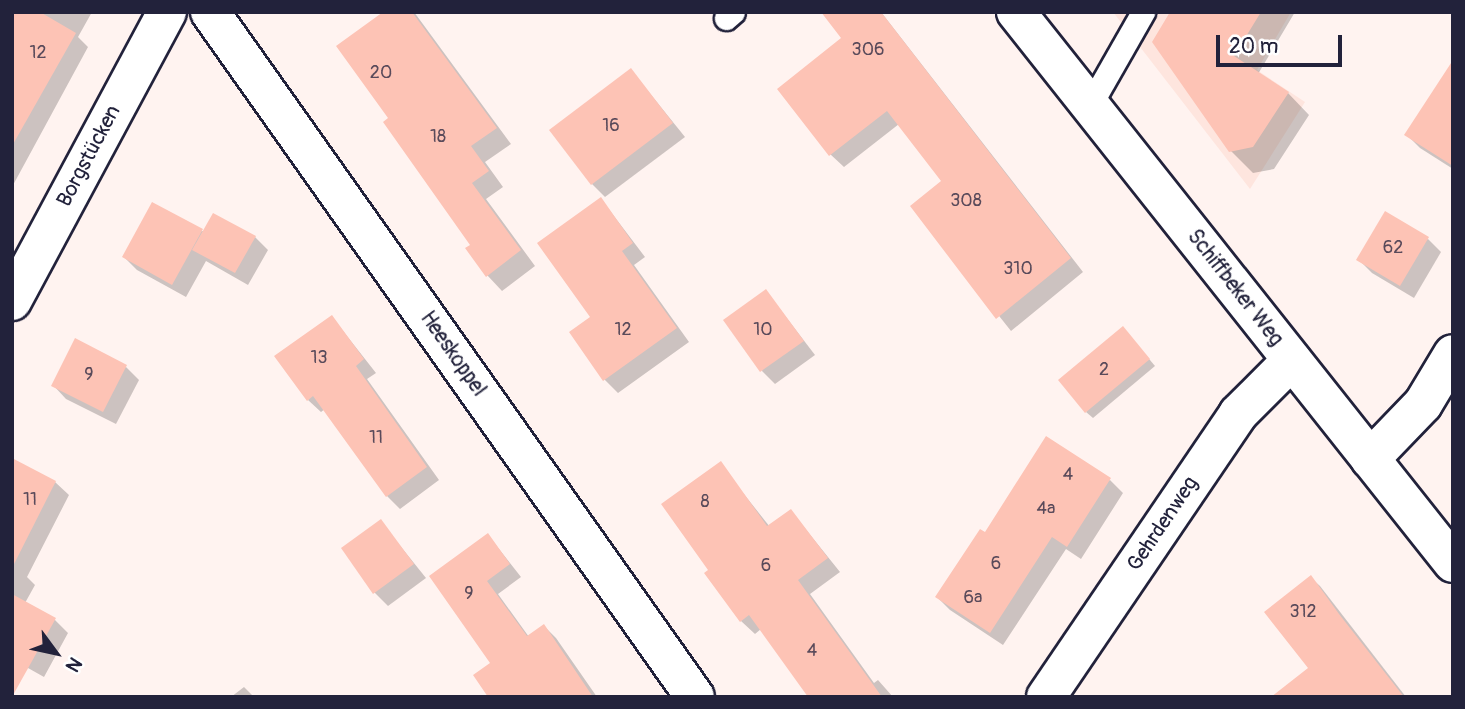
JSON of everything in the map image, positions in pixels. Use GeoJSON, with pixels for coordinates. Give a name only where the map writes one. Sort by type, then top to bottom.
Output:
{"type":"FeatureCollection","features":[{"type":"Feature","properties":{"kind":"street","name":"Borgstücken"},"geometry":{"type":"LineString","coordinates":[[12,301],[167,12]]}},
{"type":"Feature","properties":{"kind":"street","name":"Heeskoppel"},"geometry":{"type":"LineString","coordinates":[[210,12],[695,697]]}},
{"type":"Feature","properties":{"kind":"street","name":"Schiffbeker Weg"},"geometry":{"type":"LineString","coordinates":[[1016,12],[1453,563]]}},
{"type":"Feature","properties":{"kind":"street"},"geometry":{"type":"LineString","coordinates":[[1370,459],[1423,404],[1453,354]]}},
{"type":"Feature","properties":{"kind":"street","name":"Gehrdenweg"},"geometry":{"type":"LineString","coordinates":[[1046,697],[1238,414],[1292,360]]}},
{"type":"Feature","properties":{"kind":"lane"},"geometry":{"type":"LineString","coordinates":[[1090,104],[1143,12]]}},
{"type":"Feature","properties":{"kind":"shaded area"},"geometry":{"type":"Polygon","coordinates":[[[1113,12],[1291,12],[1257,70],[1305,102],[1250,189],[1113,12]]]}},
{"type":"Feature","properties":{"kind":"building"},"geometry":{"type":"Polygon","coordinates":[[[12,12],[40,12],[76,33],[12,146],[12,12]]]}},
{"type":"Feature","properties":{"kind":"building"},"geometry":{"type":"Polygon","coordinates":[[[383,12],[412,12],[497,128],[471,146],[489,171],[472,183],[521,250],[486,277],[465,248],[470,245],[383,122],[388,118],[336,46],[383,12]]]}},
{"type":"Feature","properties":{"kind":"building"},"geometry":{"type":"Polygon","coordinates":[[[821,12],[881,12],[1071,258],[996,319],[910,206],[941,181],[887,111],[829,156],[777,89],[841,38],[821,12]]]}},
{"type":"Feature","properties":{"kind":"building"},"geometry":{"type":"Polygon","coordinates":[[[1170,12],[1261,12],[1234,56],[1289,92],[1253,147],[1229,152],[1152,42],[1170,12]]]}},
{"type":"Feature","properties":{"kind":"building"},"geometry":{"type":"Polygon","coordinates":[[[1453,60],[1453,166],[1404,135],[1453,60]]]}},
{"type":"Feature","properties":{"kind":"building"},"geometry":{"type":"Polygon","coordinates":[[[631,68],[673,123],[591,185],[549,130],[631,68]]]}},
{"type":"Feature","properties":{"kind":"building"},"geometry":{"type":"Polygon","coordinates":[[[601,197],[633,243],[622,251],[677,328],[603,381],[569,332],[590,317],[537,243],[601,197]]]}},
{"type":"Feature","properties":{"kind":"building"},"geometry":{"type":"Polygon","coordinates":[[[152,202],[203,229],[172,285],[122,257],[152,202]]]}},
{"type":"Feature","properties":{"kind":"building"},"geometry":{"type":"Polygon","coordinates":[[[1385,211],[1429,237],[1400,286],[1356,260],[1385,211]]]}},
{"type":"Feature","properties":{"kind":"building"},"geometry":{"type":"Polygon","coordinates":[[[213,213],[256,236],[235,273],[192,250],[213,213]]]}},
{"type":"Feature","properties":{"kind":"building"},"geometry":{"type":"Polygon","coordinates":[[[766,289],[804,341],[760,372],[723,320],[766,289]]]}},
{"type":"Feature","properties":{"kind":"building"},"geometry":{"type":"Polygon","coordinates":[[[332,315],[364,359],[356,366],[427,467],[386,497],[313,396],[307,401],[274,356],[332,315]]]}},
{"type":"Feature","properties":{"kind":"building"},"geometry":{"type":"Polygon","coordinates":[[[1123,326],[1150,359],[1085,413],[1058,380],[1123,326]]]}},
{"type":"Feature","properties":{"kind":"building"},"geometry":{"type":"Polygon","coordinates":[[[75,338],[127,365],[103,412],[51,386],[75,338]]]}},
{"type":"Feature","properties":{"kind":"building"},"geometry":{"type":"Polygon","coordinates":[[[1046,436],[1111,478],[1067,547],[1052,537],[990,633],[935,597],[980,529],[985,532],[1046,436]]]}},
{"type":"Feature","properties":{"kind":"building"},"geometry":{"type":"Polygon","coordinates":[[[12,458],[56,481],[12,568],[12,458]]]}},
{"type":"Feature","properties":{"kind":"building"},"geometry":{"type":"Polygon","coordinates":[[[721,461],[767,526],[791,509],[828,558],[798,580],[882,697],[808,697],[749,615],[740,622],[704,573],[708,570],[661,504],[721,461]]]}},
{"type":"Feature","properties":{"kind":"building"},"geometry":{"type":"Polygon","coordinates":[[[381,519],[414,564],[373,594],[341,548],[381,519]]]}},
{"type":"Feature","properties":{"kind":"building"},"geometry":{"type":"Polygon","coordinates":[[[488,533],[510,564],[487,581],[527,636],[544,624],[593,697],[488,697],[473,675],[490,663],[429,576],[488,533]]]}},
{"type":"Feature","properties":{"kind":"building"},"geometry":{"type":"Polygon","coordinates":[[[1311,575],[1404,697],[1271,697],[1308,668],[1264,612],[1311,575]]]}},
{"type":"Feature","properties":{"kind":"building"},"geometry":{"type":"Polygon","coordinates":[[[12,594],[56,618],[12,697],[12,594]]]}}]}
